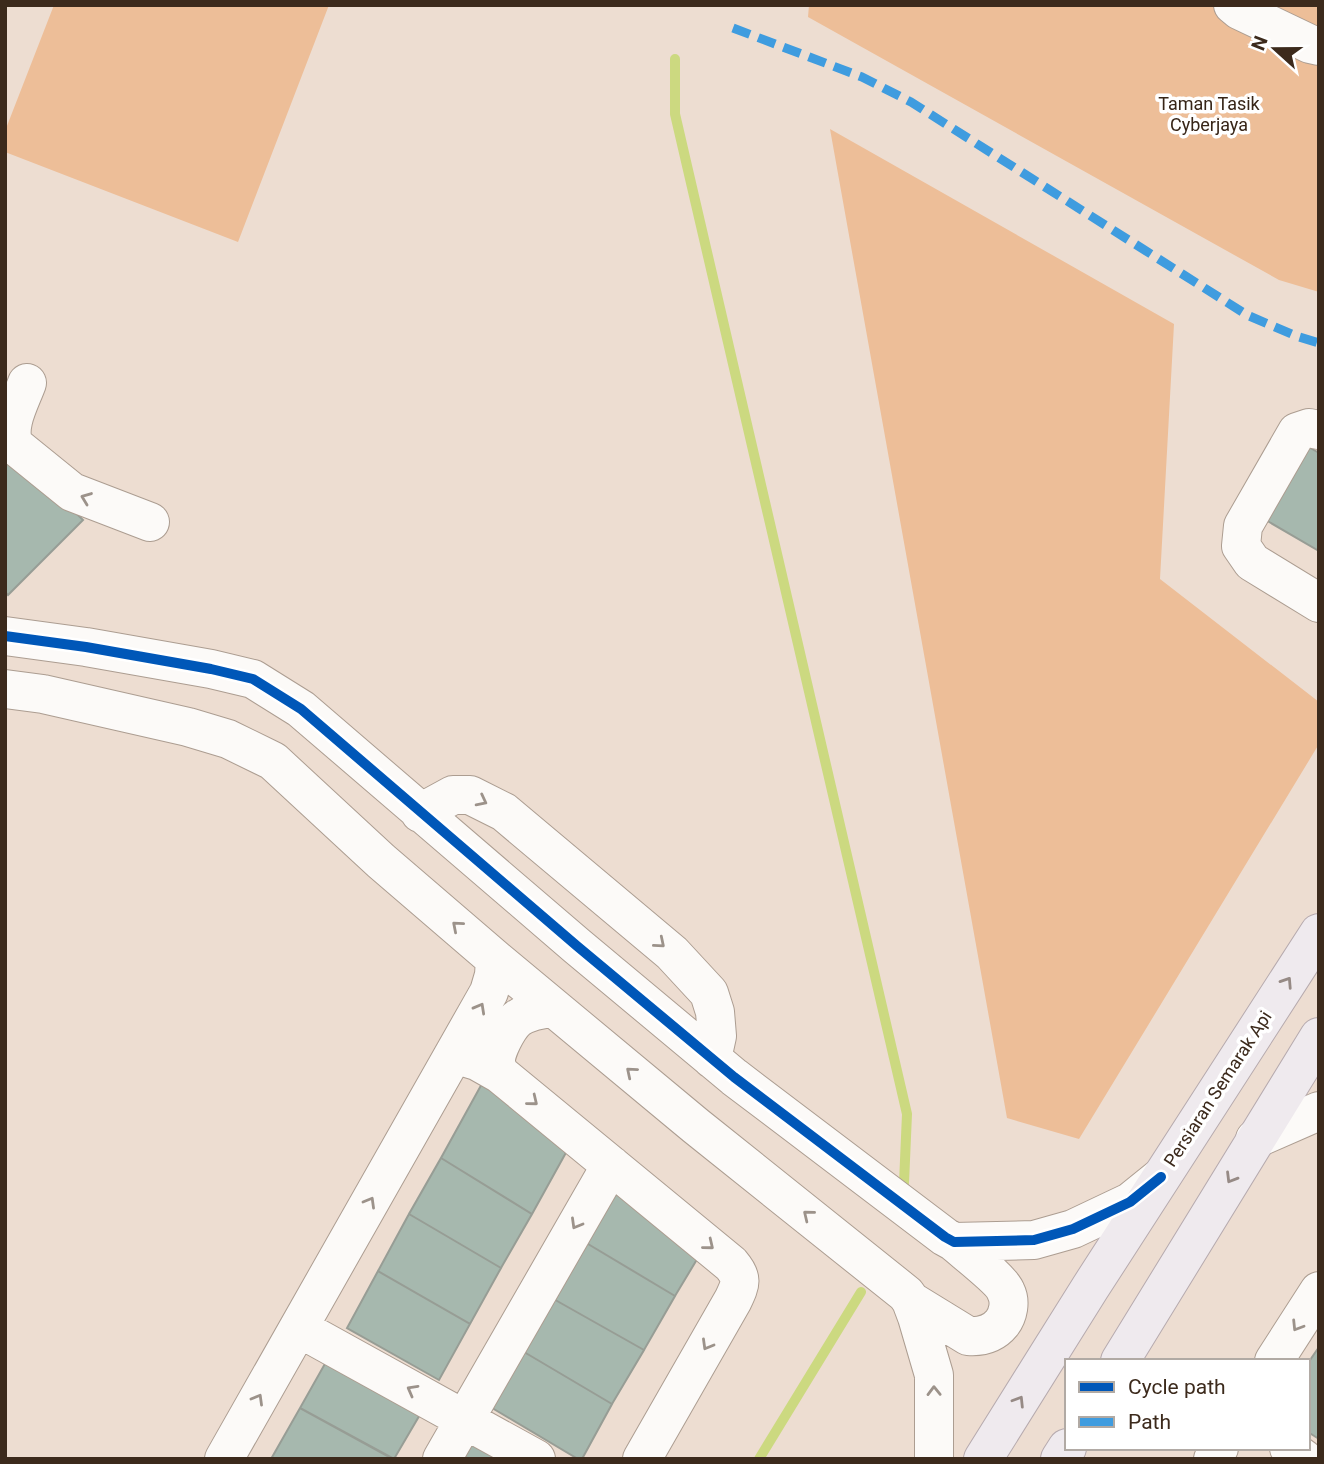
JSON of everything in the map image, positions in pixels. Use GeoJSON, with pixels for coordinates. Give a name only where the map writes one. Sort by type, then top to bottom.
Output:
{"type":"FeatureCollection","features":[{"type":"Feature","properties":{"kind":"main road","name":"Persiaran Semarak Api"},"geometry":{"type":"LineString","coordinates":[[983,1459],[1319,933]]}},
{"type":"Feature","properties":{"kind":"main road"},"geometry":{"type":"LineString","coordinates":[[1121,1359],[1319,1037]]}},
{"type":"Feature","properties":{"kind":"street"},"geometry":{"type":"LineString","coordinates":[[1233,5],[1319,46]]}},
{"type":"Feature","properties":{"kind":"street"},"geometry":{"type":"LineString","coordinates":[[27,383],[10,436],[14,445],[72,492],[150,522]]}},
{"type":"Feature","properties":{"kind":"street"},"geometry":{"type":"LineString","coordinates":[[1319,430],[1308,428],[1297,432],[1243,526],[1241,546],[1252,562],[1319,603]]}},
{"type":"Feature","properties":{"kind":"street"},"geometry":{"type":"LineString","coordinates":[[5,636],[86,647],[253,679],[301,709],[712,1059],[954,1242],[990,1273],[1006,1291],[1009,1308],[1004,1320],[994,1331],[977,1337],[968,1336],[911,1301]]}},
{"type":"Feature","properties":{"kind":"street"},"geometry":{"type":"LineString","coordinates":[[5,689],[43,694],[188,727],[228,739],[273,761],[381,861],[495,959],[696,1126],[906,1294],[924,1337],[934,1375],[934,1459]]}},
{"type":"Feature","properties":{"kind":"street"},"geometry":{"type":"LineString","coordinates":[[420,813],[453,795],[470,795],[504,812],[662,944],[709,993],[715,1012],[717,1036],[712,1059]]}},
{"type":"Feature","properties":{"kind":"street"},"geometry":{"type":"LineString","coordinates":[[224,1459],[489,992],[495,959]]}},
{"type":"Feature","properties":{"kind":"street"},"geometry":{"type":"LineString","coordinates":[[500,1074],[496,1065],[497,1053],[517,1019],[536,1010],[554,1008]]}},
{"type":"Feature","properties":{"kind":"street"},"geometry":{"type":"LineString","coordinates":[[454,1054],[477,1061],[500,1074],[738,1272],[740,1285],[642,1459]]}},
{"type":"Feature","properties":{"kind":"street"},"geometry":{"type":"LineString","coordinates":[[1255,1139],[1319,1111]]}},
{"type":"Feature","properties":{"kind":"street"},"geometry":{"type":"LineString","coordinates":[[442,1459],[611,1165]]}},
{"type":"Feature","properties":{"kind":"street"},"geometry":{"type":"LineString","coordinates":[[954,1242],[1034,1240],[1073,1228],[1129,1202],[1161,1177]]}},
{"type":"Feature","properties":{"kind":"street"},"geometry":{"type":"LineString","coordinates":[[1276,1359],[1319,1291]]}},
{"type":"Feature","properties":{"kind":"street"},"geometry":{"type":"LineString","coordinates":[[299,1328],[536,1459]]}},
{"type":"Feature","properties":{"kind":"green space"},"geometry":{"type":"Polygon","coordinates":[[[54,5],[329,5],[238,242],[5,152],[5,131],[54,5]]]}},
{"type":"Feature","properties":{"kind":"green space","name":"Taman Tasik Cyberjaya"},"geometry":{"type":"Polygon","coordinates":[[[809,5],[1319,5],[1319,292],[1279,280],[808,17],[809,5]]]}},
{"type":"Feature","properties":{"kind":"green space"},"geometry":{"type":"Polygon","coordinates":[[[830,129],[1174,324],[1160,579],[1319,702],[1319,744],[1079,1139],[1007,1118],[830,129]]]}},
{"type":"Feature","properties":{"kind":"building"},"geometry":{"type":"Polygon","coordinates":[[[9,446],[83,520],[8,595],[5,592],[5,450],[9,446]]]}},
{"type":"Feature","properties":{"kind":"building"},"geometry":{"type":"Polygon","coordinates":[[[1307,446],[1319,453],[1319,551],[1264,519],[1307,446]]]}},
{"type":"Feature","properties":{"kind":"building"},"geometry":{"type":"Polygon","coordinates":[[[484,1080],[568,1149],[532,1214],[441,1158],[484,1080]]]}},
{"type":"Feature","properties":{"kind":"building"},"geometry":{"type":"Polygon","coordinates":[[[441,1158],[532,1214],[501,1268],[409,1214],[441,1158]]]}},
{"type":"Feature","properties":{"kind":"building"},"geometry":{"type":"Polygon","coordinates":[[[615,1186],[699,1256],[675,1296],[583,1241],[615,1186]]]}},
{"type":"Feature","properties":{"kind":"building"},"geometry":{"type":"Polygon","coordinates":[[[409,1214],[501,1268],[470,1324],[378,1271],[409,1214]]]}},
{"type":"Feature","properties":{"kind":"building"},"geometry":{"type":"Polygon","coordinates":[[[583,1241],[675,1296],[644,1350],[550,1297],[583,1241]]]}},
{"type":"Feature","properties":{"kind":"building"},"geometry":{"type":"Polygon","coordinates":[[[378,1271],[470,1324],[439,1380],[347,1328],[378,1271]]]}},
{"type":"Feature","properties":{"kind":"building"},"geometry":{"type":"Polygon","coordinates":[[[550,1297],[644,1350],[612,1404],[519,1349],[550,1297]]]}},
{"type":"Feature","properties":{"kind":"building"},"geometry":{"type":"Polygon","coordinates":[[[1319,1347],[1319,1439],[1310,1433],[1310,1360],[1319,1347]]]}},
{"type":"Feature","properties":{"kind":"building"},"geometry":{"type":"Polygon","coordinates":[[[519,1349],[612,1404],[582,1459],[487,1405],[519,1349]]]}},
{"type":"Feature","properties":{"kind":"building"},"geometry":{"type":"Polygon","coordinates":[[[331,1353],[425,1406],[394,1459],[300,1408],[331,1353]]]}},
{"type":"Feature","properties":{"kind":"building"},"geometry":{"type":"Polygon","coordinates":[[[300,1408],[393,1459],[271,1459],[300,1408]]]}},
{"type":"Feature","properties":{"kind":"building"},"geometry":{"type":"Polygon","coordinates":[[[474,1430],[526,1459],[457,1459],[474,1430]]]}},
{"type":"Feature","properties":{"kind":"waterway"},"geometry":{"type":"LineString","coordinates":[[675,59],[675,114],[907,1114],[904,1183]]}},
{"type":"Feature","properties":{"kind":"waterway"},"geometry":{"type":"LineString","coordinates":[[759,1459],[861,1292]]}},
{"type":"Feature","properties":{"kind":"marked path"},"geometry":{"type":"LineString","coordinates":[[733,28],[862,77],[911,102],[1247,315],[1319,343]]}},
{"type":"Feature","properties":{"kind":"cycle path"},"geometry":{"type":"LineString","coordinates":[[5,636],[86,647],[253,679],[301,709],[734,1077],[954,1242],[1034,1240],[1073,1229],[1130,1202],[1161,1177]]}}]}
